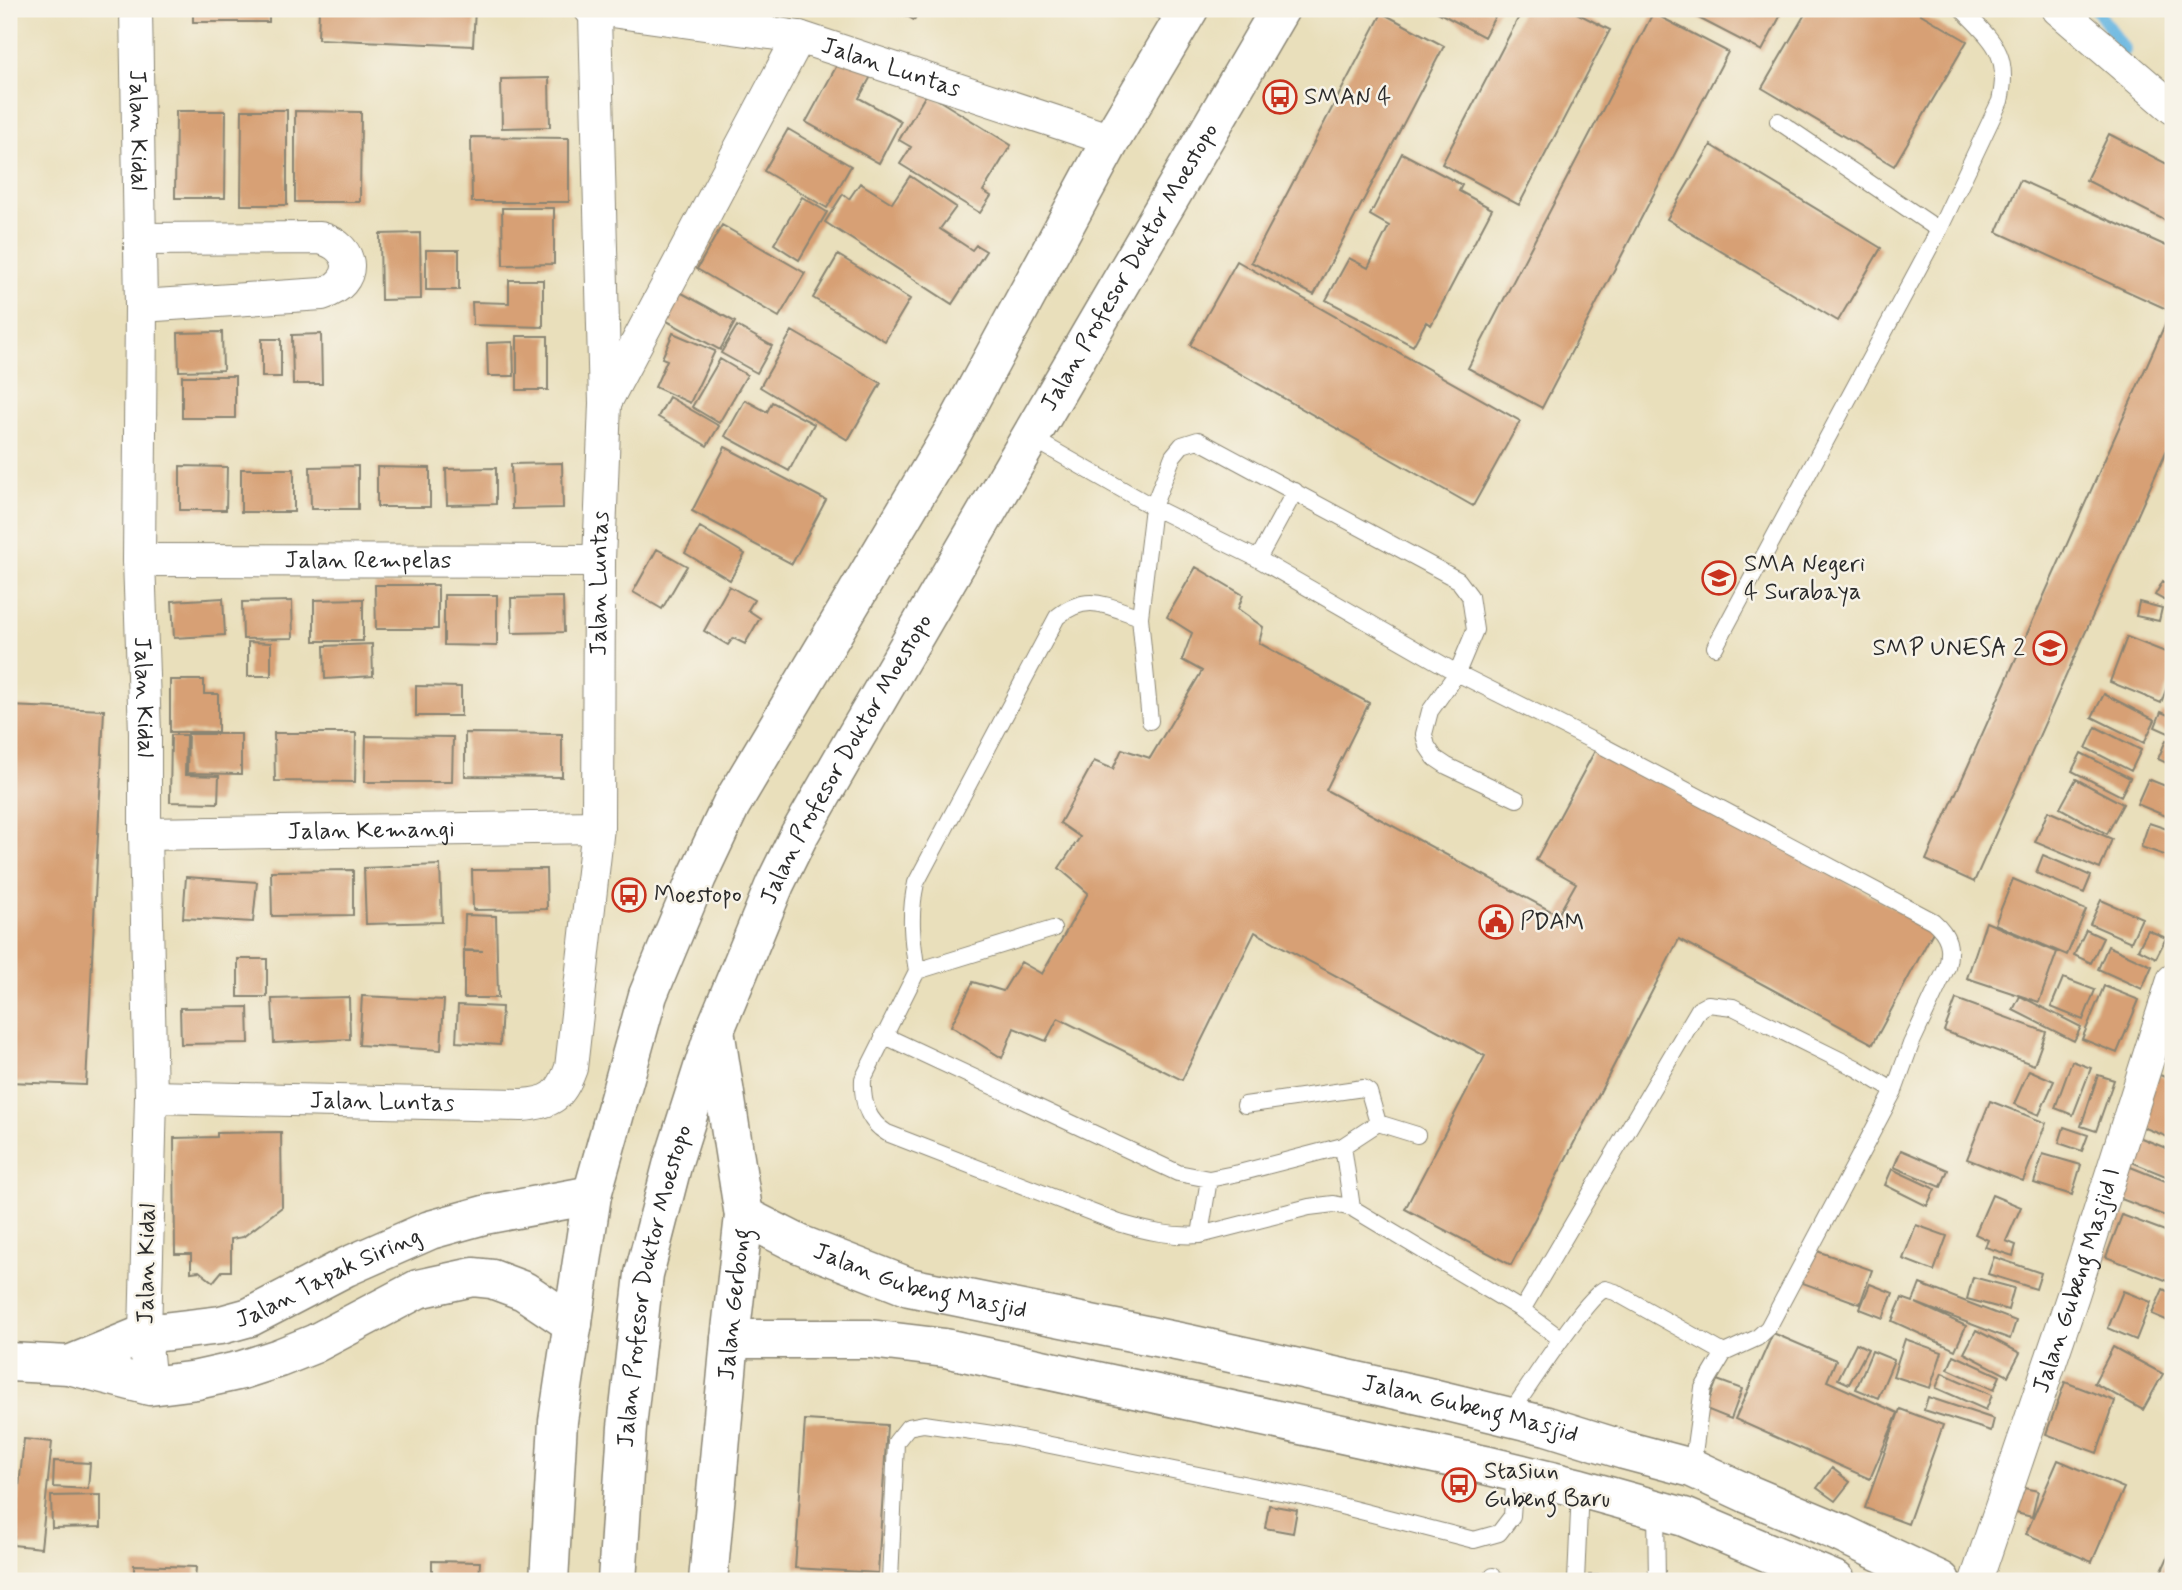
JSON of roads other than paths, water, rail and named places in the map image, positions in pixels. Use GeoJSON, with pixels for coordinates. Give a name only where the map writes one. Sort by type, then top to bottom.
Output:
{"type":"FeatureCollection","features":[{"type":"Feature","properties":{"kind":"street","name":"Jalan Kidal"},"geometry":{"type":"LineString","coordinates":[[136,9],[141,306],[139,561],[145,733],[151,1097],[145,1334],[150,1386]]}},
{"type":"Feature","properties":{"kind":"street","name":"Jalan Profesor Doktor Moestopo"},"geometry":{"type":"LineString","coordinates":[[617,1581],[627,1427],[644,1274],[673,1162],[715,1030],[775,884],[799,835],[1280,9]]}},
{"type":"Feature","properties":{"kind":"street"},"geometry":{"type":"LineString","coordinates":[[2058,9],[2173,108]]}},
{"type":"Feature","properties":{"kind":"street"},"geometry":{"type":"LineString","coordinates":[[605,403],[592,12],[611,11],[799,37]]}},
{"type":"Feature","properties":{"kind":"street"},"geometry":{"type":"LineString","coordinates":[[549,1581],[558,1421],[592,1195],[648,995],[731,805],[954,430],[1177,12]]}},
{"type":"Feature","properties":{"kind":"street","name":"Jalan Luntas"},"geometry":{"type":"LineString","coordinates":[[151,1097],[522,1105],[551,1100],[565,1084],[571,1068],[598,827],[599,561],[605,403],[799,37],[1111,140]]}},
{"type":"Feature","properties":{"kind":"street"},"geometry":{"type":"LineString","coordinates":[[140,239],[320,238],[339,244],[345,254],[346,272],[340,287],[321,294],[141,306]]}},
{"type":"Feature","properties":{"kind":"street","name":"Jalan Rempelas"},"geometry":{"type":"LineString","coordinates":[[139,561],[599,561]]}},
{"type":"Feature","properties":{"kind":"street","name":"Jalan Kemangi"},"geometry":{"type":"LineString","coordinates":[[145,834],[598,827]]}},
{"type":"Feature","properties":{"kind":"street","name":"Jalan Gubeng Masjid I"},"geometry":{"type":"LineString","coordinates":[[1976,1581],[2073,1295],[2173,980]]}},
{"type":"Feature","properties":{"kind":"street","name":"Jalan Gerbong"},"geometry":{"type":"LineString","coordinates":[[708,1581],[744,1216],[715,1030]]}},
{"type":"Feature","properties":{"kind":"street","name":"Jalan Tapak Siring"},"geometry":{"type":"LineString","coordinates":[[69,1365],[145,1334],[221,1325],[250,1317],[346,1267],[430,1230],[484,1215],[592,1195]]}},
{"type":"Feature","properties":{"kind":"street","name":"Jalan Gubeng Masjid"},"geometry":{"type":"LineString","coordinates":[[744,1216],[799,1244],[909,1287],[1185,1343],[1508,1417],[1692,1468],[1836,1531],[1941,1581]]}},
{"type":"Feature","properties":{"kind":"street","name":"Jalan Tapak Siring"},"geometry":{"type":"LineString","coordinates":[[9,1362],[69,1365],[150,1386],[197,1380],[242,1370],[314,1344],[418,1289],[473,1276],[492,1279],[524,1292],[573,1324]]}},
{"type":"Feature","properties":{"kind":"street","name":"Jalan Gubeng Masjid"},"geometry":{"type":"LineString","coordinates":[[730,1339],[870,1339],[945,1348],[1515,1472],[1684,1517],[1836,1581]]}},
{"type":"Feature","properties":{"kind":"street"},"geometry":{"type":"LineString","coordinates":[[1174,1398],[1185,1343]]}},
{"type":"Feature","properties":{"kind":"lane"},"geometry":{"type":"LineString","coordinates":[[1716,647],[1939,230],[2000,101],[2004,84],[2001,55],[1997,47],[1962,9]]}},
{"type":"Feature","properties":{"kind":"lane"},"geometry":{"type":"LineString","coordinates":[[1778,121],[1939,230]]}},
{"type":"Feature","properties":{"kind":"lane"},"geometry":{"type":"LineString","coordinates":[[1030,438],[1153,507],[1258,559],[1457,673],[1633,762],[1933,921],[1941,928],[1950,943],[1947,967],[1911,1044],[1894,1091],[1768,1328],[1757,1339],[1724,1353],[1703,1388],[1692,1468]]}},
{"type":"Feature","properties":{"kind":"lane"},"geometry":{"type":"LineString","coordinates":[[1150,722],[1140,617],[1153,507],[1173,456],[1182,445],[1198,440],[1458,580],[1470,596],[1475,630],[1457,673],[1430,711],[1424,734],[1427,746],[1435,758],[1447,766],[1517,799]]}},
{"type":"Feature","properties":{"kind":"lane"},"geometry":{"type":"LineString","coordinates":[[1258,559],[1295,491]]}},
{"type":"Feature","properties":{"kind":"lane"},"geometry":{"type":"LineString","coordinates":[[1140,617],[1097,603],[1077,603],[1057,617],[916,883],[911,934],[917,971],[863,1079],[862,1088],[867,1111],[873,1122],[880,1128],[1119,1223],[1148,1232],[1199,1235],[1315,1205],[1334,1204],[1352,1208],[1522,1310],[1561,1339]]}},
{"type":"Feature","properties":{"kind":"lane"},"geometry":{"type":"LineString","coordinates":[[917,971],[1053,929]]}},
{"type":"Feature","properties":{"kind":"lane"},"geometry":{"type":"LineString","coordinates":[[1522,1310],[1699,1009],[1709,1004],[1733,1007],[1856,1068],[1894,1091]]}},
{"type":"Feature","properties":{"kind":"lane"},"geometry":{"type":"LineString","coordinates":[[883,1035],[1178,1172],[1209,1179],[1239,1174],[1343,1146],[1378,1123]]}},
{"type":"Feature","properties":{"kind":"lane"},"geometry":{"type":"LineString","coordinates":[[1245,1105],[1363,1088],[1369,1092],[1378,1123]]}},
{"type":"Feature","properties":{"kind":"lane"},"geometry":{"type":"LineString","coordinates":[[1378,1123],[1417,1135]]}},
{"type":"Feature","properties":{"kind":"lane"},"geometry":{"type":"LineString","coordinates":[[1343,1146],[1352,1208]]}},
{"type":"Feature","properties":{"kind":"lane"},"geometry":{"type":"LineString","coordinates":[[1199,1235],[1209,1179]]}},
{"type":"Feature","properties":{"kind":"lane"},"geometry":{"type":"LineString","coordinates":[[1508,1417],[1561,1339],[1596,1294],[1605,1289],[1724,1353]]}},
{"type":"Feature","properties":{"kind":"lane"},"geometry":{"type":"LineString","coordinates":[[890,1581],[896,1442],[908,1427],[924,1424],[1018,1438],[1306,1497],[1474,1540],[1499,1533],[1512,1516],[1515,1472]]}},
{"type":"Feature","properties":{"kind":"lane"},"geometry":{"type":"LineString","coordinates":[[1576,1581],[1580,1488]]}},
{"type":"Feature","properties":{"kind":"lane"},"geometry":{"type":"LineString","coordinates":[[1656,1509],[1657,1581]]}},
{"type":"Feature","properties":{"kind":"waterway"},"geometry":{"type":"LineString","coordinates":[[2096,9],[2125,50]]}},
{"type":"Feature","properties":{"kind":"place","name":"SMAN 4"},"geometry":{"type":"Point","coordinates":[1280,97]}},
{"type":"Feature","properties":{"kind":"place","name":"SMA Negeri 4 Surabaya"},"geometry":{"type":"Point","coordinates":[1719,578]}},
{"type":"Feature","properties":{"kind":"place","name":"SMP UNESA 2"},"geometry":{"type":"Point","coordinates":[2050,648]}},
{"type":"Feature","properties":{"kind":"place","name":"Moestopo"},"geometry":{"type":"Point","coordinates":[629,895]}},
{"type":"Feature","properties":{"kind":"place","name":"PDAM"},"geometry":{"type":"Point","coordinates":[1496,922]}},
{"type":"Feature","properties":{"kind":"place","name":"Stasiun Gubeng Baru"},"geometry":{"type":"Point","coordinates":[1459,1485]}}]}
